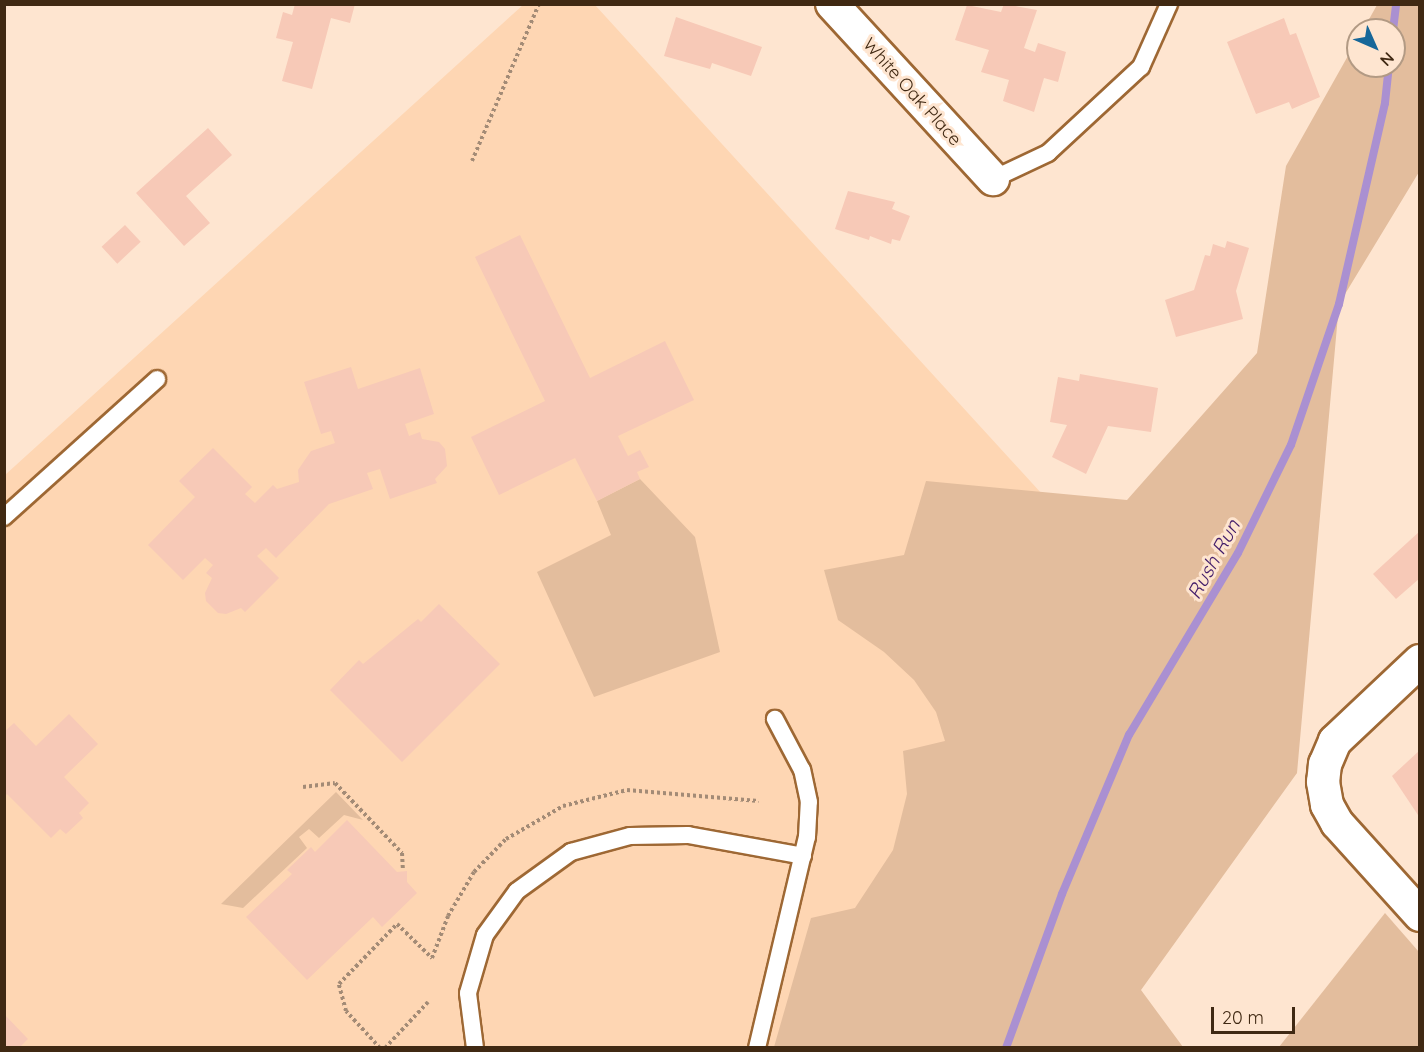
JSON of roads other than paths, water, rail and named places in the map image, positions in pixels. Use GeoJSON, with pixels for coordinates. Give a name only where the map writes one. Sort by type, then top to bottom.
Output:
{"type":"FeatureCollection","features":[{"type":"Feature","properties":{"kind":"street","name":"White Oak Place"},"geometry":{"type":"LineString","coordinates":[[832,4],[993,179]]}},
{"type":"Feature","properties":{"kind":"street"},"geometry":{"type":"LineString","coordinates":[[1419,661],[1335,741],[1325,764],[1323,782],[1327,805],[1337,823],[1419,915]]}},
{"type":"Feature","properties":{"kind":"lane"},"geometry":{"type":"LineString","coordinates":[[993,179],[1048,153],[1141,68],[1169,4]]}},
{"type":"Feature","properties":{"kind":"lane"},"geometry":{"type":"LineString","coordinates":[[4,517],[157,379]]}},
{"type":"Feature","properties":{"kind":"lane"},"geometry":{"type":"LineString","coordinates":[[757,1047],[803,856],[809,802],[802,770],[775,719]]}},
{"type":"Feature","properties":{"kind":"lane"},"geometry":{"type":"LineString","coordinates":[[475,1047],[468,993],[485,935],[517,891],[571,852],[630,836],[688,835],[803,856]]}},
{"type":"Feature","properties":{"kind":"waterway","name":"Rush Run"},"geometry":{"type":"LineString","coordinates":[[1394,18],[1396,4]]}},
{"type":"Feature","properties":{"kind":"waterway","name":"Rush Run"},"geometry":{"type":"LineString","coordinates":[[1006,1048],[1062,894],[1129,735],[1238,553],[1291,445],[1339,304],[1385,103],[1388,78]]}}]}
